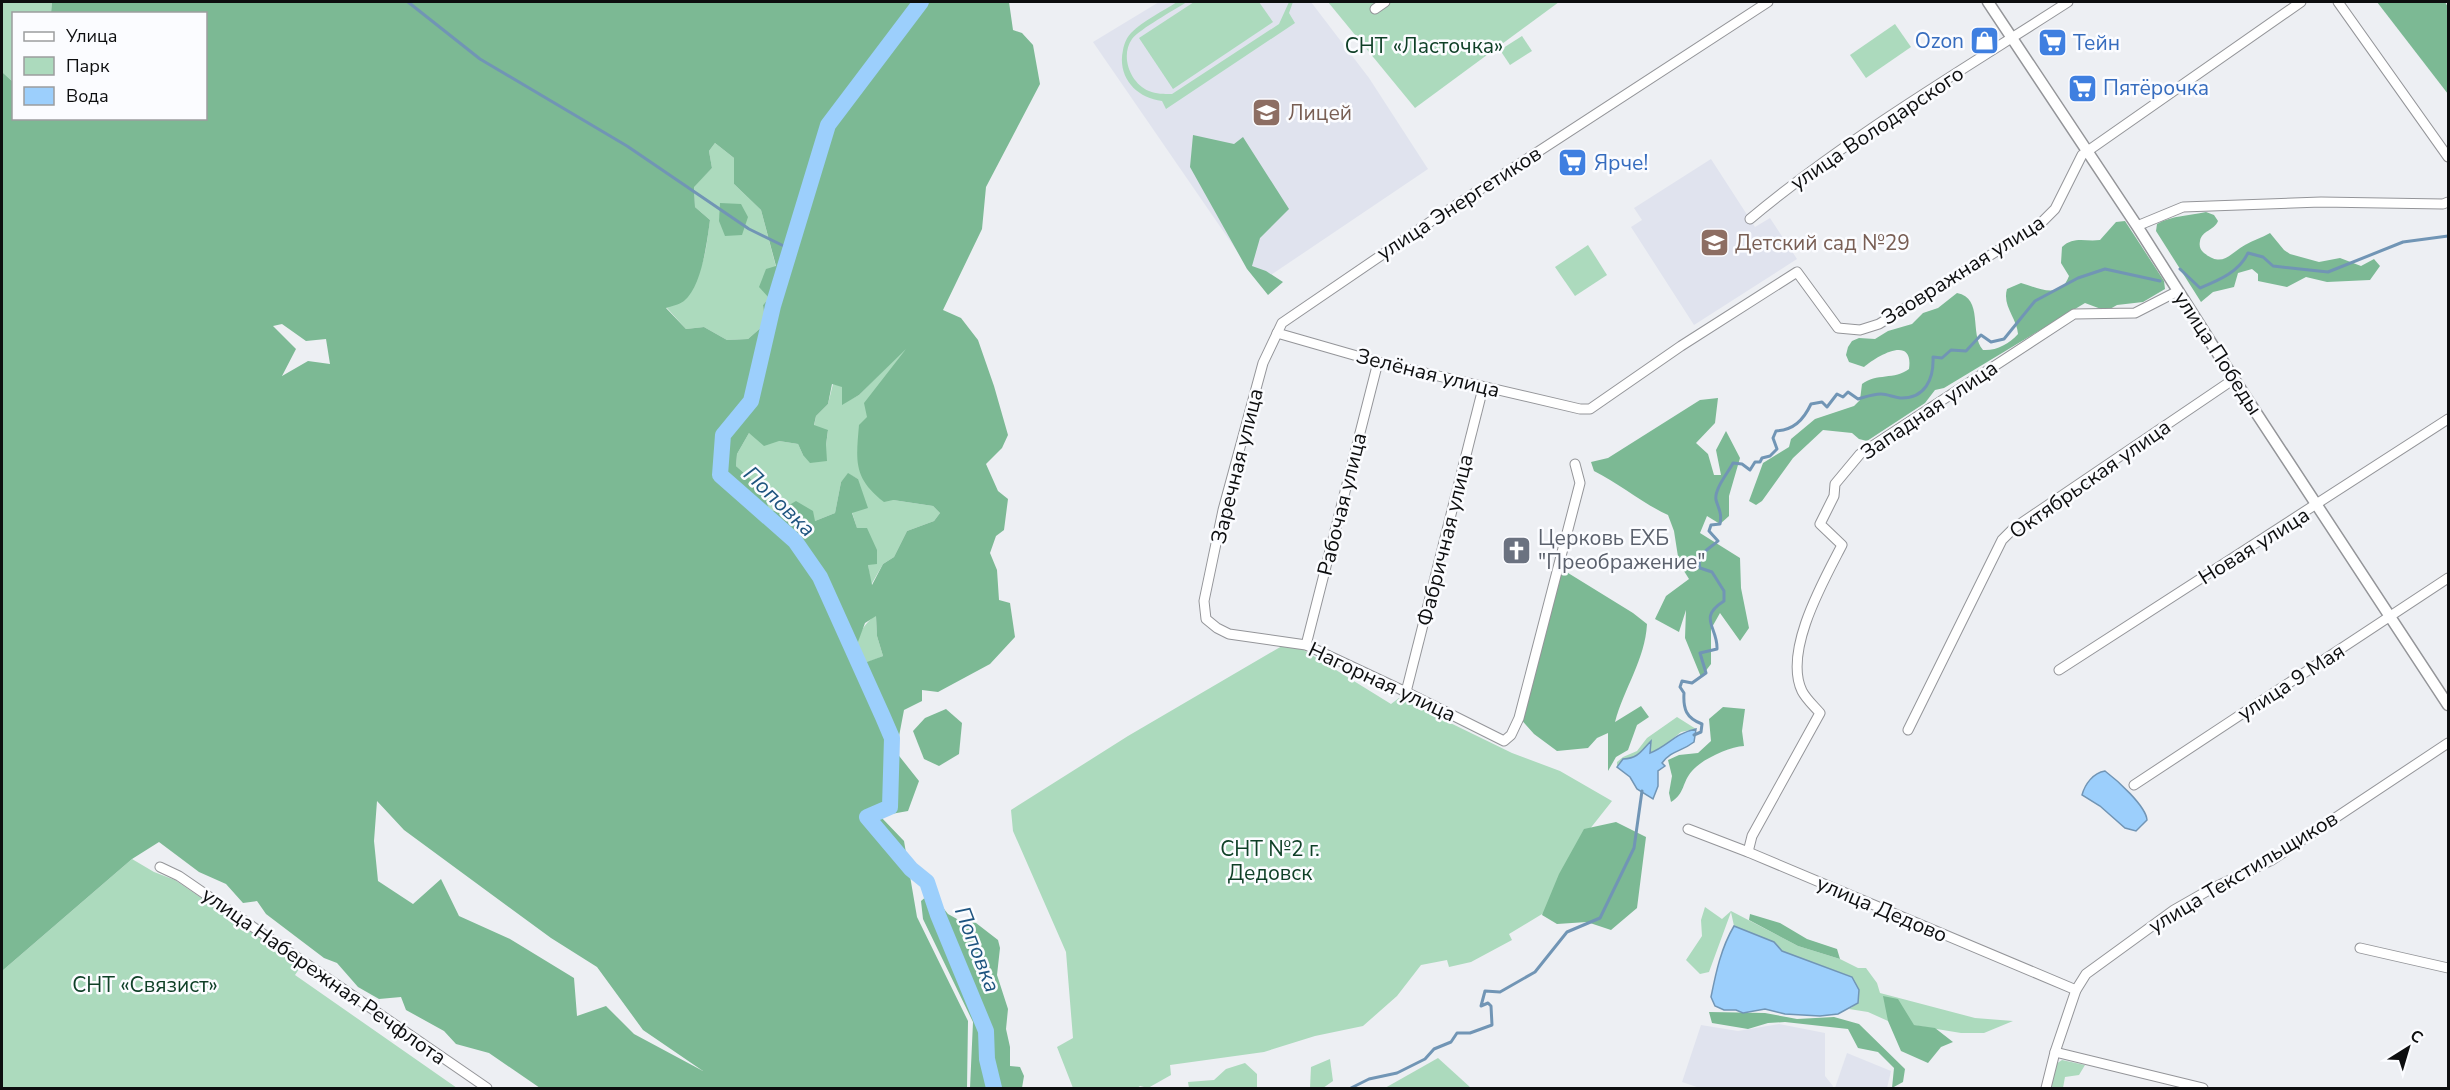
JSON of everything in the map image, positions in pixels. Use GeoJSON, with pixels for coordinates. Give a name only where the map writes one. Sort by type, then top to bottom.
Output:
{"type":"FeatureCollection","features":[{"type":"Feature","properties":{"kind":"street"},"geometry":{"type":"LineString","coordinates":[[1375,9],[1385,2]]}},
{"type":"Feature","properties":{"kind":"street","name":"улица Энергетиков"},"geometry":{"type":"LineString","coordinates":[[1277,333],[1289,316],[1768,2]]}},
{"type":"Feature","properties":{"kind":"street","name":"улица Победы"},"geometry":{"type":"LineString","coordinates":[[1988,2],[2137,226],[2234,379],[2448,705]]}},
{"type":"Feature","properties":{"kind":"street","name":"улица Володарского"},"geometry":{"type":"LineString","coordinates":[[1750,219],[1799,179],[1844,148],[2068,2]]}},
{"type":"Feature","properties":{"kind":"street"},"geometry":{"type":"LineString","coordinates":[[2087,152],[2301,2]]}},
{"type":"Feature","properties":{"kind":"street"},"geometry":{"type":"LineString","coordinates":[[2338,2],[2448,157]]}},
{"type":"Feature","properties":{"kind":"street","name":"Заовражная улица"},"geometry":{"type":"LineString","coordinates":[[1580,409],[1590,409],[1681,346],[1797,272],[1838,328],[1860,330],[1879,324],[2039,225],[2055,209],[2082,155],[2087,152]]}},
{"type":"Feature","properties":{"kind":"street"},"geometry":{"type":"LineString","coordinates":[[2137,226],[2182,207],[2321,202],[2444,204],[2448,202]]}},
{"type":"Feature","properties":{"kind":"street","name":"Западная улица"},"geometry":{"type":"LineString","coordinates":[[1748,852],[1752,836],[1820,713],[1803,692],[1797,674],[1800,642],[1810,608],[1842,545],[1820,524],[1834,496],[1836,484],[1860,454],[2074,314],[2135,313],[2178,291]]}},
{"type":"Feature","properties":{"kind":"street","name":"Зелёная улица"},"geometry":{"type":"LineString","coordinates":[[1277,333],[1378,362],[1580,409]]}},
{"type":"Feature","properties":{"kind":"street","name":"Заречная улица"},"geometry":{"type":"LineString","coordinates":[[1204,601],[1226,498],[1263,363],[1277,333]]}},
{"type":"Feature","properties":{"kind":"street","name":"Рабочая улица"},"geometry":{"type":"LineString","coordinates":[[1306,645],[1378,362]]}},
{"type":"Feature","properties":{"kind":"street","name":"Октябрьская улица"},"geometry":{"type":"LineString","coordinates":[[1908,730],[2002,540],[2014,528],[2234,379]]}},
{"type":"Feature","properties":{"kind":"street","name":"Фабричная улица"},"geometry":{"type":"LineString","coordinates":[[1406,692],[1483,388]]}},
{"type":"Feature","properties":{"kind":"street","name":"Новая улица"},"geometry":{"type":"LineString","coordinates":[[2059,670],[2448,419]]}},
{"type":"Feature","properties":{"kind":"street","name":"Нагорная улица"},"geometry":{"type":"LineString","coordinates":[[1204,601],[1206,619],[1229,634],[1306,645],[1504,741],[1511,735],[1519,718],[1580,483],[1575,464]]}},
{"type":"Feature","properties":{"kind":"street","name":"улица 9 Мая"},"geometry":{"type":"LineString","coordinates":[[2134,785],[2448,578]]}},
{"type":"Feature","properties":{"kind":"street","name":"улица Текстильщиков"},"geometry":{"type":"LineString","coordinates":[[2076,990],[2086,974],[2174,910],[2209,890],[2272,860],[2448,743]]}},
{"type":"Feature","properties":{"kind":"street","name":"улица Дедово"},"geometry":{"type":"LineString","coordinates":[[1688,829],[2076,990]]}},
{"type":"Feature","properties":{"kind":"street","name":"улица Набережная Речфлота"},"geometry":{"type":"LineString","coordinates":[[160,867],[179,876],[487,1089]]}},
{"type":"Feature","properties":{"kind":"street"},"geometry":{"type":"LineString","coordinates":[[2360,948],[2448,968]]}},
{"type":"Feature","properties":{"kind":"street"},"geometry":{"type":"LineString","coordinates":[[2046,1089],[2055,1052],[2076,990]]}},
{"type":"Feature","properties":{"kind":"street"},"geometry":{"type":"LineString","coordinates":[[2055,1052],[2203,1089]]}},
{"type":"Feature","properties":{"kind":"shaded area","name":"Лицей"},"geometry":{"type":"Polygon","coordinates":[[[1159,2],[1311,2],[1369,78],[1428,169],[1259,283],[1093,42],[1159,2]]]}},
{"type":"Feature","properties":{"kind":"shaded area","name":"Детский сад №29"},"geometry":{"type":"Polygon","coordinates":[[[1711,159],[1755,227],[1770,218],[1797,259],[1694,325],[1631,227],[1642,220],[1634,208],[1711,159]]]}},
{"type":"Feature","properties":{"kind":"shaded area"},"geometry":{"type":"Polygon","coordinates":[[[1779,1024],[1825,1033],[1825,1076],[1833,1086],[1832,1088],[1700,1088],[1682,1082],[1701,1025],[1738,1031],[1779,1024]]]}},
{"type":"Feature","properties":{"kind":"shaded area"},"geometry":{"type":"Polygon","coordinates":[[[1847,1053],[1891,1071],[1887,1088],[1835,1088],[1847,1053]]]}},
{"type":"Feature","properties":{"kind":"green space"},"geometry":{"type":"Polygon","coordinates":[[[2,2],[52,2],[51,12],[12,12],[12,81],[2,72],[2,2]]]}},
{"type":"Feature","properties":{"kind":"green space"},"geometry":{"type":"Polygon","coordinates":[[[52,2],[1009,2],[1013,30],[1022,33],[1033,45],[1040,84],[986,187],[982,229],[943,310],[961,318],[978,340],[1008,435],[1002,448],[986,464],[998,491],[1008,499],[1004,530],[996,536],[990,553],[997,570],[999,600],[1010,603],[1015,637],[990,664],[938,692],[922,690],[922,701],[904,710],[896,752],[919,781],[908,811],[880,816],[904,841],[917,917],[968,1021],[967,1088],[540,1088],[489,1053],[456,1044],[444,1031],[406,1010],[401,997],[379,999],[358,987],[337,963],[324,958],[266,914],[257,901],[243,903],[226,884],[199,872],[159,842],[132,859],[2,971],[2,72],[12,81],[12,120],[207,120],[207,12],[51,12],[52,2]],[[715,143],[709,151],[712,168],[694,187],[695,207],[710,220],[703,263],[690,294],[684,301],[666,308],[686,329],[704,327],[727,340],[748,339],[765,324],[763,305],[769,298],[759,287],[766,269],[776,266],[761,210],[734,184],[734,158],[715,143]],[[282,324],[273,326],[296,349],[282,376],[308,361],[330,364],[326,339],[306,341],[282,324]],[[906,349],[859,395],[842,405],[842,387],[832,384],[828,404],[816,416],[814,425],[828,430],[827,461],[810,463],[798,444],[779,441],[764,446],[749,433],[737,454],[736,466],[761,488],[770,511],[779,511],[796,501],[813,511],[815,521],[835,513],[841,482],[848,473],[858,479],[868,508],[852,513],[857,528],[867,528],[877,550],[877,564],[868,565],[872,585],[883,564],[894,557],[907,531],[934,521],[940,513],[933,506],[893,500],[884,502],[867,485],[857,459],[859,425],[867,417],[864,403],[906,349]],[[876,616],[865,623],[855,650],[859,665],[883,656],[877,636],[876,616]],[[377,801],[374,841],[378,881],[413,904],[441,879],[459,916],[510,939],[574,978],[577,1016],[606,1006],[634,1034],[703,1071],[643,1030],[597,967],[551,938],[404,830],[377,801]]]}},
{"type":"Feature","properties":{"kind":"green space"},"geometry":{"type":"Polygon","coordinates":[[[1177,2],[1187,2],[1142,30],[1132,39],[1127,53],[1132,76],[1142,87],[1154,93],[1172,94],[1279,24],[1289,2],[1293,2],[1289,13],[1295,23],[1166,109],[1162,101],[1144,96],[1130,84],[1123,69],[1122,60],[1124,45],[1131,33],[1147,20],[1177,2]]]}},
{"type":"Feature","properties":{"kind":"green space"},"geometry":{"type":"Polygon","coordinates":[[[1194,2],[1259,2],[1273,22],[1173,89],[1139,38],[1194,2]]]}},
{"type":"Feature","properties":{"kind":"green space","name":"СНТ «Ласточка»"},"geometry":{"type":"Polygon","coordinates":[[[1328,2],[1559,2],[1415,108],[1328,2]]]}},
{"type":"Feature","properties":{"kind":"green space"},"geometry":{"type":"Polygon","coordinates":[[[2377,2],[2445,2],[2448,7],[2448,94],[2377,2]]]}},
{"type":"Feature","properties":{"kind":"green space"},"geometry":{"type":"Polygon","coordinates":[[[1895,24],[1911,47],[1866,78],[1850,55],[1895,24]]]}},
{"type":"Feature","properties":{"kind":"green space"},"geometry":{"type":"Polygon","coordinates":[[[1522,36],[1532,51],[1510,65],[1500,50],[1522,36]]]}},
{"type":"Feature","properties":{"kind":"green space"},"geometry":{"type":"Polygon","coordinates":[[[1193,135],[1234,144],[1243,137],[1289,209],[1260,238],[1252,266],[1266,271],[1283,282],[1268,295],[1247,269],[1190,167],[1193,135]]]}},
{"type":"Feature","properties":{"kind":"green space"},"geometry":{"type":"Polygon","coordinates":[[[715,143],[734,158],[734,184],[761,210],[776,267],[769,298],[763,305],[765,324],[748,339],[727,340],[704,327],[686,329],[666,307],[672,305],[684,294],[701,268],[710,220],[695,207],[694,186],[712,168],[709,151],[715,143]]]}},
{"type":"Feature","properties":{"kind":"green space"},"geometry":{"type":"Polygon","coordinates":[[[720,203],[741,204],[748,217],[742,235],[725,236],[719,221],[720,203]]]}},
{"type":"Feature","properties":{"kind":"green space"},"geometry":{"type":"Polygon","coordinates":[[[2206,212],[2214,215],[2218,221],[2201,237],[2200,246],[2204,253],[2216,259],[2226,258],[2248,243],[2270,233],[2290,254],[2319,262],[2340,258],[2361,266],[2374,259],[2380,266],[2370,280],[2327,282],[2306,277],[2287,287],[2258,281],[2258,274],[2252,269],[2238,273],[2234,287],[2213,292],[2201,302],[2156,231],[2157,224],[2163,221],[2206,212]]]}},
{"type":"Feature","properties":{"kind":"green space"},"geometry":{"type":"Polygon","coordinates":[[[2125,221],[2164,281],[2165,289],[2143,302],[2117,305],[2110,309],[2101,309],[2085,303],[1944,388],[1935,390],[1925,403],[1867,441],[1859,439],[1852,433],[1823,430],[1793,458],[1762,501],[1756,505],[1749,501],[1763,463],[1789,447],[1791,439],[1815,419],[1854,406],[1860,400],[1862,384],[1867,381],[1909,369],[1909,358],[1906,352],[1900,350],[1885,354],[1864,367],[1849,362],[1846,355],[1852,341],[1859,338],[1875,339],[1888,331],[1912,324],[1923,313],[1938,308],[1957,293],[1965,296],[1970,302],[1979,343],[1983,350],[2002,346],[2018,334],[2006,301],[2007,289],[2021,283],[2048,290],[2060,288],[2069,276],[2061,263],[2062,247],[2075,240],[2100,240],[2116,222],[2125,221]]]}},
{"type":"Feature","properties":{"kind":"green space"},"geometry":{"type":"Polygon","coordinates":[[[1588,245],[1607,275],[1575,296],[1555,267],[1588,245]]]}},
{"type":"Feature","properties":{"kind":"green space"},"geometry":{"type":"Polygon","coordinates":[[[910,344],[893,500],[933,506],[940,513],[934,521],[907,531],[894,557],[883,564],[871,585],[868,565],[852,512],[858,479],[848,474],[841,482],[835,513],[815,521],[779,511],[770,511],[761,488],[736,466],[737,454],[749,433],[798,444],[803,455],[826,445],[828,431],[814,426],[816,416],[828,404],[833,384],[842,386],[842,404],[859,395],[910,344]]]}},
{"type":"Feature","properties":{"kind":"green space"},"geometry":{"type":"Polygon","coordinates":[[[1718,398],[1715,423],[1696,443],[1708,454],[1714,475],[1721,475],[1716,450],[1726,431],[1740,458],[1729,496],[1729,516],[1720,524],[1707,516],[1700,533],[1740,558],[1741,588],[1749,628],[1740,641],[1720,613],[1711,629],[1711,664],[1701,677],[1685,638],[1686,610],[1679,632],[1655,619],[1666,596],[1689,579],[1679,563],[1674,531],[1668,515],[1594,471],[1591,462],[1608,458],[1700,400],[1718,398]]]}},
{"type":"Feature","properties":{"kind":"green space"},"geometry":{"type":"Polygon","coordinates":[[[1560,568],[1647,624],[1642,650],[1615,722],[1641,706],[1649,717],[1637,725],[1628,750],[1616,757],[1608,771],[1608,733],[1597,738],[1588,748],[1557,751],[1534,734],[1518,716],[1560,568]]]}},
{"type":"Feature","properties":{"kind":"green space"},"geometry":{"type":"Polygon","coordinates":[[[876,615],[877,636],[883,656],[859,666],[857,644],[861,631],[876,615]]]}},
{"type":"Feature","properties":{"kind":"green space","name":"СНТ №2 г. Дедовск"},"geometry":{"type":"Polygon","coordinates":[[[1282,646],[1302,649],[1391,704],[1399,698],[1512,753],[1560,771],[1612,801],[1574,849],[1552,908],[1509,934],[1512,940],[1471,962],[1449,967],[1447,960],[1421,965],[1397,996],[1363,1026],[1315,1036],[1264,1052],[1170,1065],[1171,1075],[1148,1088],[1140,1086],[1137,1088],[1073,1088],[1057,1047],[1073,1038],[1066,952],[1013,831],[1011,810],[1128,736],[1282,646]]]}},
{"type":"Feature","properties":{"kind":"green space"},"geometry":{"type":"Polygon","coordinates":[[[1723,707],[1745,709],[1742,731],[1744,746],[1716,754],[1702,762],[1689,775],[1679,795],[1671,802],[1669,793],[1672,776],[1668,760],[1679,755],[1698,753],[1711,741],[1709,719],[1723,707]]]}},
{"type":"Feature","properties":{"kind":"green space"},"geometry":{"type":"Polygon","coordinates":[[[946,709],[962,723],[959,754],[939,766],[924,759],[913,731],[925,718],[946,709]]]}},
{"type":"Feature","properties":{"kind":"green space"},"geometry":{"type":"Polygon","coordinates":[[[1677,717],[1696,729],[1681,732],[1660,749],[1648,754],[1648,744],[1638,755],[1623,759],[1617,767],[1617,762],[1623,757],[1637,751],[1647,738],[1677,717]]]}},
{"type":"Feature","properties":{"kind":"green space"},"geometry":{"type":"Polygon","coordinates":[[[1616,822],[1646,837],[1637,908],[1611,930],[1587,922],[1557,924],[1542,915],[1559,874],[1584,829],[1616,822]]]}},
{"type":"Feature","properties":{"kind":"green space","name":"СНТ «Связист»"},"geometry":{"type":"Polygon","coordinates":[[[132,859],[154,872],[175,880],[301,966],[295,975],[457,1088],[2,1088],[2,971],[132,859]]]}},
{"type":"Feature","properties":{"kind":"green space"},"geometry":{"type":"Polygon","coordinates":[[[928,895],[937,900],[948,914],[957,919],[976,923],[998,940],[1000,948],[997,975],[1008,1009],[1006,1029],[1010,1047],[1010,1066],[1020,1067],[1024,1076],[1022,1088],[970,1088],[973,1022],[923,919],[921,901],[928,895]]]}},
{"type":"Feature","properties":{"kind":"green space"},"geometry":{"type":"Polygon","coordinates":[[[1705,907],[1722,919],[1731,911],[1798,946],[1840,959],[1858,968],[1866,968],[1877,983],[1880,993],[1975,1018],[2013,1021],[1984,1033],[1961,1033],[1888,1021],[1868,1012],[1849,1009],[1858,1003],[1852,977],[1782,951],[1774,942],[1734,926],[1731,912],[1709,972],[1700,974],[1686,960],[1702,936],[1701,920],[1705,907]]]}},
{"type":"Feature","properties":{"kind":"green space"},"geometry":{"type":"Polygon","coordinates":[[[1750,914],[1780,923],[1807,939],[1837,949],[1840,959],[1798,946],[1749,920],[1750,914]]]}},
{"type":"Feature","properties":{"kind":"green space"},"geometry":{"type":"Polygon","coordinates":[[[1883,996],[1898,999],[1914,1025],[1935,1028],[1953,1042],[1941,1047],[1928,1063],[1901,1051],[1888,1021],[1883,996]]]}},
{"type":"Feature","properties":{"kind":"green space"},"geometry":{"type":"Polygon","coordinates":[[[1709,1012],[1765,1013],[1797,1019],[1834,1017],[1859,1024],[1905,1069],[1903,1082],[1892,1088],[1894,1068],[1878,1052],[1858,1048],[1848,1029],[1785,1022],[1768,1023],[1748,1029],[1712,1023],[1709,1012]]]}},
{"type":"Feature","properties":{"kind":"green space"},"geometry":{"type":"Polygon","coordinates":[[[1438,1058],[1471,1088],[1385,1088],[1438,1058]]]}},
{"type":"Feature","properties":{"kind":"green space"},"geometry":{"type":"Polygon","coordinates":[[[1330,1059],[1333,1081],[1323,1088],[1310,1088],[1311,1067],[1330,1059]]]}},
{"type":"Feature","properties":{"kind":"green space"},"geometry":{"type":"Polygon","coordinates":[[[2062,1060],[2085,1065],[2079,1075],[2065,1077],[2063,1088],[2050,1088],[2056,1064],[2062,1060]]]}},
{"type":"Feature","properties":{"kind":"green space"},"geometry":{"type":"Polygon","coordinates":[[[1245,1063],[1257,1074],[1257,1088],[1189,1088],[1188,1082],[1214,1080],[1226,1069],[1245,1063]]]}},
{"type":"Feature","properties":{"kind":"water"},"geometry":{"type":"Polygon","coordinates":[[[1696,729],[1694,742],[1669,756],[1662,763],[1665,766],[1658,771],[1658,786],[1653,799],[1637,789],[1630,777],[1617,767],[1623,759],[1636,756],[1651,741],[1650,753],[1682,733],[1696,729]]]}},
{"type":"Feature","properties":{"kind":"water"},"geometry":{"type":"Polygon","coordinates":[[[2105,771],[2142,808],[2147,820],[2136,831],[2125,828],[2100,806],[2082,795],[2090,780],[2105,771]]]}},
{"type":"Feature","properties":{"kind":"water"},"geometry":{"type":"Polygon","coordinates":[[[1734,926],[1774,942],[1782,951],[1852,977],[1859,990],[1858,1003],[1838,1014],[1820,1016],[1785,1014],[1765,1009],[1743,1013],[1715,1006],[1711,997],[1715,978],[1722,952],[1734,926]]]}},
{"type":"Feature","properties":{"kind":"waterway"},"geometry":{"type":"LineString","coordinates":[[408,2],[480,59],[627,146],[749,229],[790,249]]}},
{"type":"Feature","properties":{"kind":"waterway","name":"Поповка"},"geometry":{"type":"LineString","coordinates":[[921,2],[828,125],[773,306],[751,401],[723,435],[720,475],[795,541],[820,577],[883,717],[892,738],[890,807],[867,817],[911,869],[927,882],[938,915],[986,1031],[987,1059],[994,1088]]}},
{"type":"Feature","properties":{"kind":"waterway"},"geometry":{"type":"LineString","coordinates":[[2180,269],[2200,288],[2234,270],[2248,253],[2263,257],[2273,266],[2328,272],[2403,242],[2448,236]]}},
{"type":"Feature","properties":{"kind":"waterway"},"geometry":{"type":"LineString","coordinates":[[1694,735],[1701,732],[1702,724],[1689,716],[1684,704],[1684,693],[1680,687],[1682,681],[1692,683],[1706,673],[1700,653],[1717,649],[1710,618],[1716,607],[1724,601],[1724,591],[1712,572],[1700,568],[1699,563],[1701,556],[1718,541],[1709,531],[1711,525],[1720,524],[1716,496],[1719,486],[1733,463],[1742,464],[1750,470],[1755,462],[1760,462],[1762,458],[1770,456],[1777,449],[1773,438],[1776,431],[1788,429],[1797,424],[1811,404],[1822,402],[1827,407],[1837,394],[1843,397],[1848,392],[1858,399],[1878,394],[1900,398],[1916,395],[1930,380],[1933,357],[1942,358],[1951,350],[1966,351],[1981,335],[1991,342],[2004,339],[2035,301],[2078,278],[2105,269],[2160,281]]}},
{"type":"Feature","properties":{"kind":"waterway"},"geometry":{"type":"LineString","coordinates":[[1351,1088],[1369,1079],[1397,1073],[1425,1059],[1434,1049],[1451,1042],[1457,1033],[1470,1033],[1492,1025],[1491,1006],[1488,1003],[1481,1006],[1485,991],[1500,992],[1535,972],[1567,932],[1600,918],[1634,848],[1642,791]]}},
{"type":"Feature","properties":{"kind":"place","name":"Ozon"},"geometry":{"type":"Point","coordinates":[1985,41]}},
{"type":"Feature","properties":{"kind":"place","name":"Тейн"},"geometry":{"type":"Point","coordinates":[2052,43]}},
{"type":"Feature","properties":{"kind":"place","name":"Пятёрочка"},"geometry":{"type":"Point","coordinates":[2082,88]}},
{"type":"Feature","properties":{"kind":"place","name":"Лицей"},"geometry":{"type":"Point","coordinates":[1267,113]}},
{"type":"Feature","properties":{"kind":"place","name":"Ярче!"},"geometry":{"type":"Point","coordinates":[1573,163]}},
{"type":"Feature","properties":{"kind":"place","name":"Детский сад №29"},"geometry":{"type":"Point","coordinates":[1714,243]}},
{"type":"Feature","properties":{"kind":"place","name":"Церковь ЕХБ \"Преображение\""},"geometry":{"type":"Point","coordinates":[1517,550]}}]}
